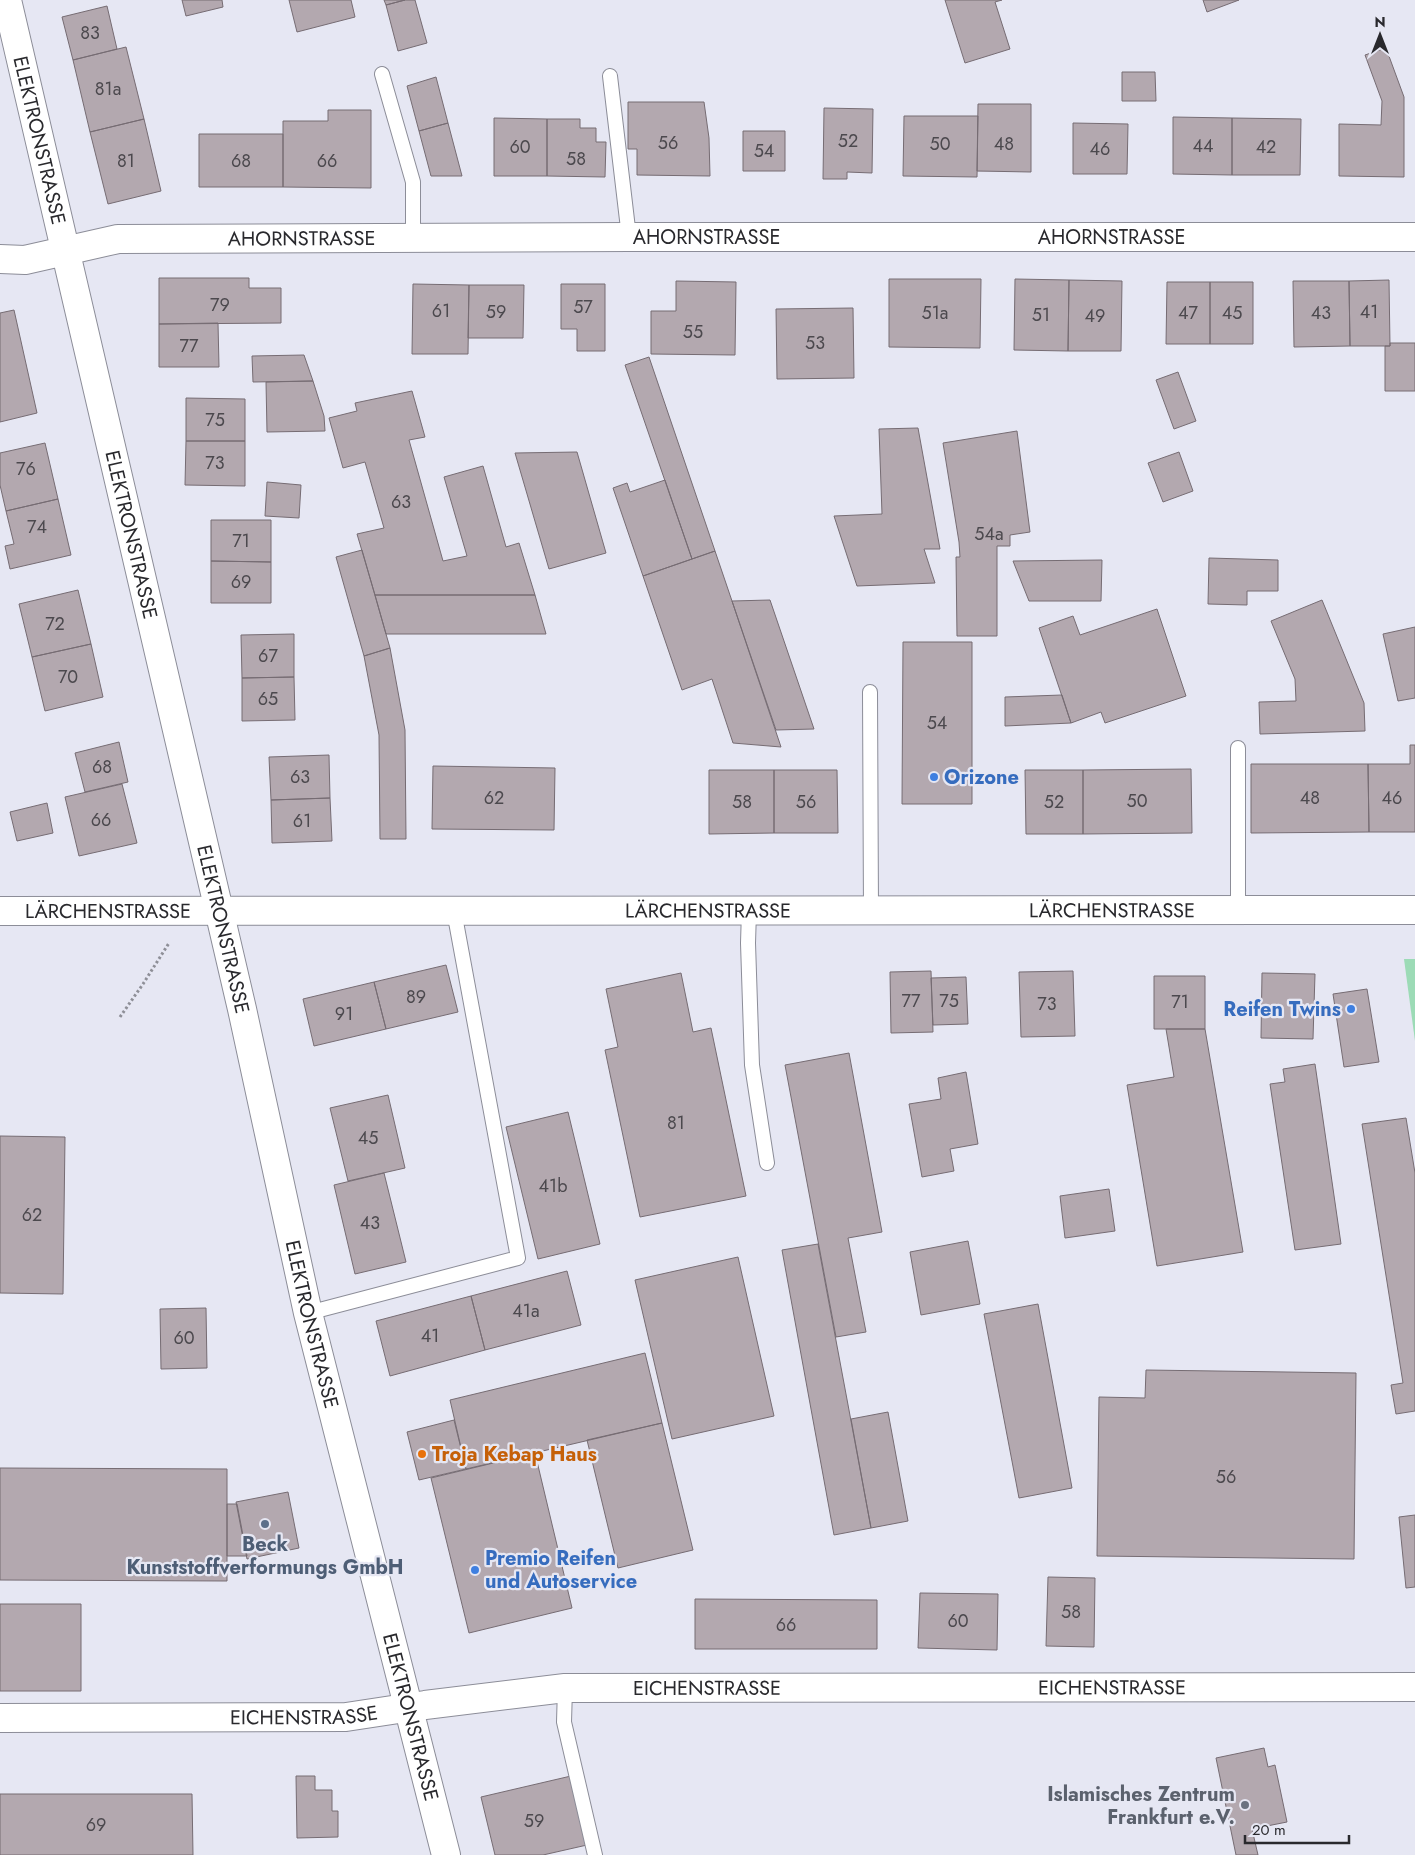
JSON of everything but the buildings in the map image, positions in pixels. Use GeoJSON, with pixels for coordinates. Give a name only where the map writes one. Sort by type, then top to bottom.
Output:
{"type":"FeatureCollection","features":[{"type":"Feature","properties":{"kind":"street","name":"ELEKTRONSTRASSE"},"geometry":{"type":"LineString","coordinates":[[7,0],[242,1009],[308,1313],[446,1855]]}},
{"type":"Feature","properties":{"kind":"street","name":"AHORNSTRASSE"},"geometry":{"type":"LineString","coordinates":[[0,259],[25,260],[118,239],[413,237],[1415,237]]}},
{"type":"Feature","properties":{"kind":"street","name":"LÄRCHENSTRASSE"},"geometry":{"type":"LineString","coordinates":[[0,912],[1415,910]]}},
{"type":"Feature","properties":{"kind":"street","name":"EICHENSTRASSE"},"geometry":{"type":"LineString","coordinates":[[0,1718],[346,1717],[565,1688],[1415,1687]]}},
{"type":"Feature","properties":{"kind":"lane"},"geometry":{"type":"LineString","coordinates":[[382,74],[413,182],[413,237]]}},
{"type":"Feature","properties":{"kind":"lane"},"geometry":{"type":"LineString","coordinates":[[610,76],[630,237]]}},
{"type":"Feature","properties":{"kind":"lane"},"geometry":{"type":"LineString","coordinates":[[870,692],[871,911]]}},
{"type":"Feature","properties":{"kind":"lane"},"geometry":{"type":"LineString","coordinates":[[1238,748],[1238,911]]}},
{"type":"Feature","properties":{"kind":"lane"},"geometry":{"type":"LineString","coordinates":[[308,1313],[518,1258],[454,911]]}},
{"type":"Feature","properties":{"kind":"lane"},"geometry":{"type":"LineString","coordinates":[[749,912],[748,943],[752,1066],[767,1163]]}},
{"type":"Feature","properties":{"kind":"lane"},"geometry":{"type":"LineString","coordinates":[[565,1688],[564,1722],[595,1855]]}},
{"type":"Feature","properties":{"kind":"path"},"geometry":{"type":"LineString","coordinates":[[120,1017],[168,945],[168,912]]}},
{"type":"Feature","properties":{"kind":"green space"},"geometry":{"type":"Polygon","coordinates":[[[1404,959],[1415,959],[1415,1041],[1404,959]]]}},
{"type":"Feature","properties":{"kind":"place","name":"Orizone"},"geometry":{"type":"Point","coordinates":[934,777]}},
{"type":"Feature","properties":{"kind":"place","name":"Reifen Twins"},"geometry":{"type":"Point","coordinates":[1351,1009]}},
{"type":"Feature","properties":{"kind":"place","name":"Troja Kebap Haus"},"geometry":{"type":"Point","coordinates":[422,1454]}},
{"type":"Feature","properties":{"kind":"place","name":"Beck Kunststoffverformungs GmbH"},"geometry":{"type":"Point","coordinates":[265,1524]}},
{"type":"Feature","properties":{"kind":"place","name":"Premio Reifen und Autoservice"},"geometry":{"type":"Point","coordinates":[475,1570]}},
{"type":"Feature","properties":{"kind":"place","name":"Islamisches Zentrum Frankfurt e.V."},"geometry":{"type":"Point","coordinates":[1245,1805]}}]}
